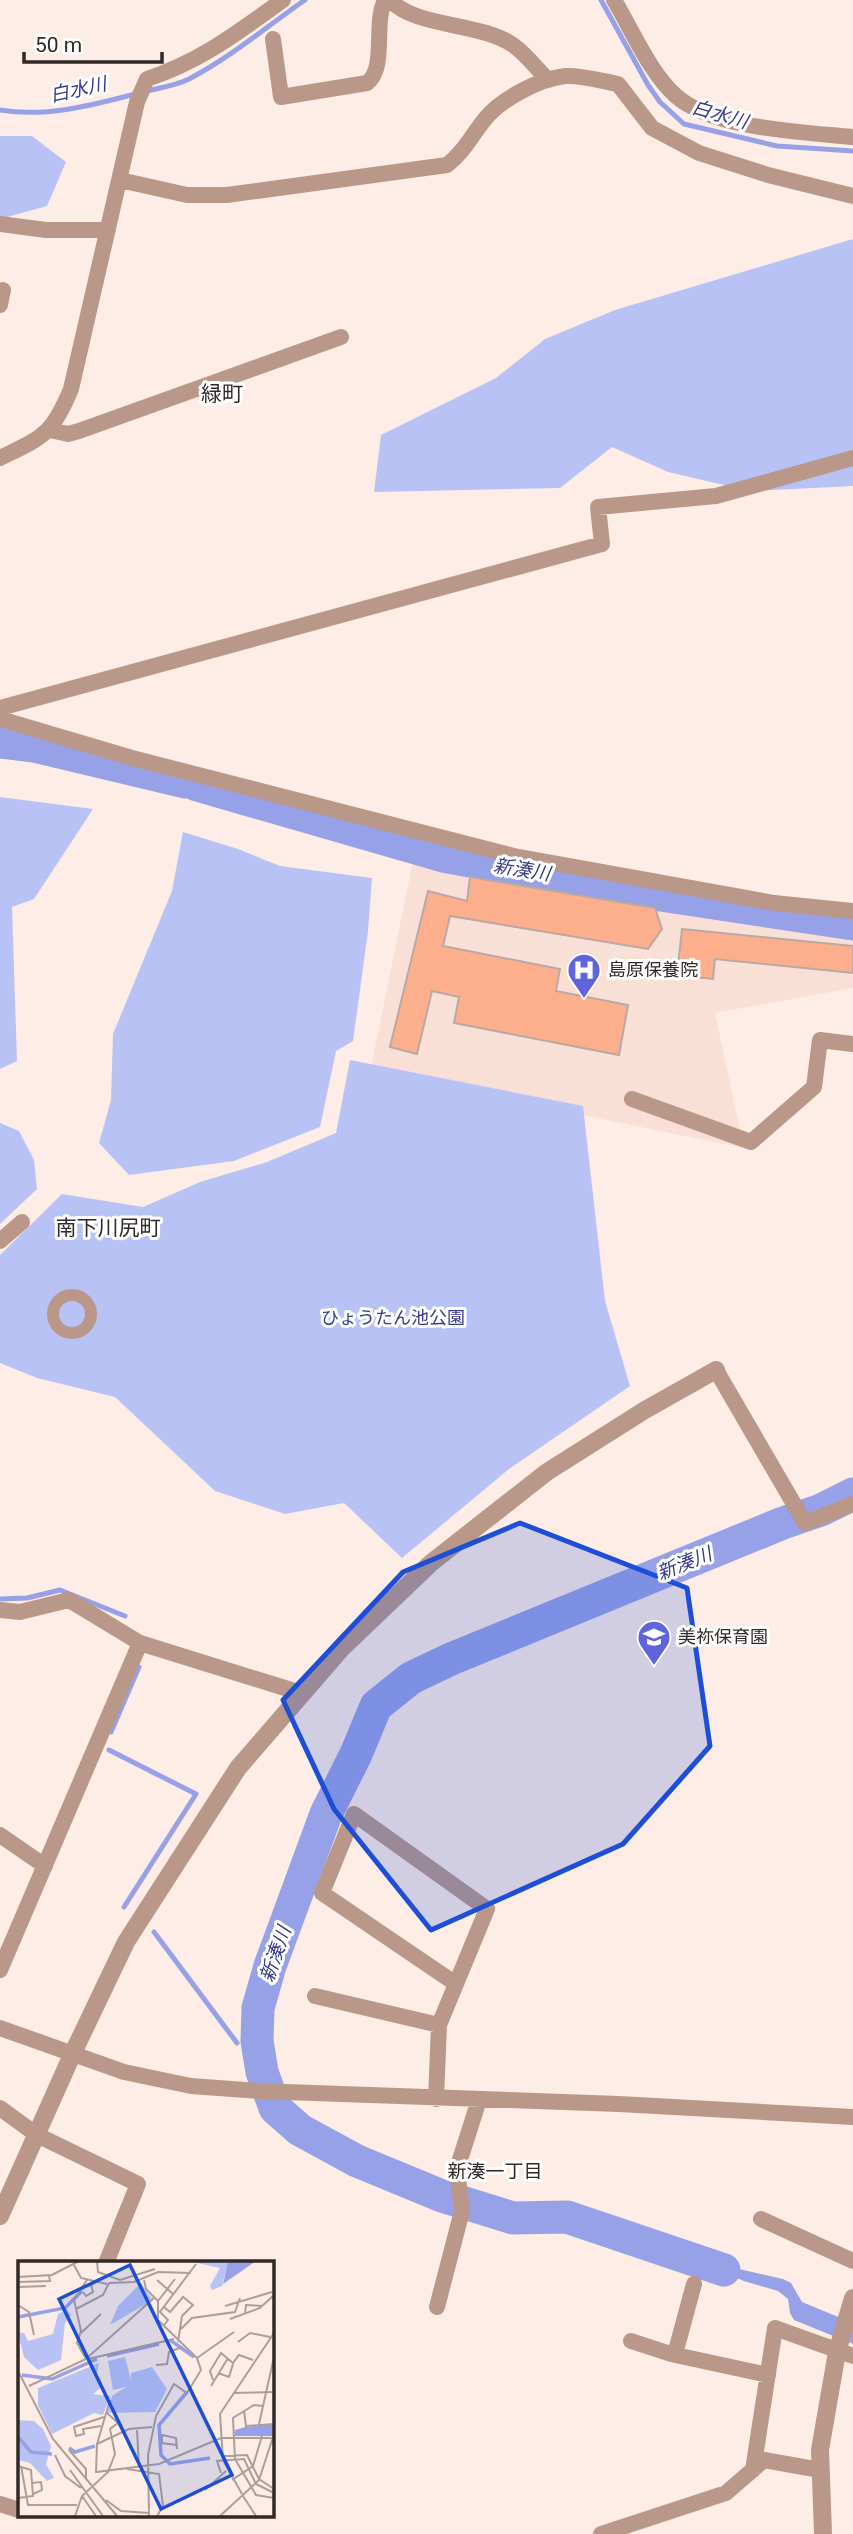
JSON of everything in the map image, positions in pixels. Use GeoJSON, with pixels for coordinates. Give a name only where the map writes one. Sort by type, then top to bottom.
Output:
{"type":"FeatureCollection","features":[{"type":"Feature","properties":{"kind":"street"},"geometry":{"type":"LineString","coordinates":[[0,458],[50,430],[62,412],[71,389],[137,102],[145,82],[178,69],[220,46],[283,0]]}},
{"type":"Feature","properties":{"kind":"street"},"geometry":{"type":"LineString","coordinates":[[273,39],[281,97],[367,83],[372,79],[376,68],[380,13],[388,0],[414,15],[478,30],[512,44],[548,80]]}},
{"type":"Feature","properties":{"kind":"street"},"geometry":{"type":"LineString","coordinates":[[614,0],[660,77],[687,105],[702,113],[727,120],[778,129],[853,137]]}},
{"type":"Feature","properties":{"kind":"street"},"geometry":{"type":"LineString","coordinates":[[120,180],[187,195],[227,195],[447,165],[459,156],[486,117],[503,101],[548,80],[567,76],[618,84],[652,128],[699,153],[768,175],[853,196]]}},
{"type":"Feature","properties":{"kind":"street"},"geometry":{"type":"LineString","coordinates":[[0,224],[46,230],[108,230]]}},
{"type":"Feature","properties":{"kind":"street"},"geometry":{"type":"LineString","coordinates":[[50,430],[68,433],[79,431],[341,337]]}},
{"type":"Feature","properties":{"kind":"street"},"geometry":{"type":"LineString","coordinates":[[0,708],[602,544],[598,507],[716,496],[853,458]]}},
{"type":"Feature","properties":{"kind":"street"},"geometry":{"type":"LineString","coordinates":[[0,719],[132,758],[514,856],[774,902],[853,911]]}},
{"type":"Feature","properties":{"kind":"street"},"geometry":{"type":"LineString","coordinates":[[632,1100],[751,1142],[814,1087],[820,1040],[853,1044]]}},
{"type":"Feature","properties":{"kind":"street"},"geometry":{"type":"LineString","coordinates":[[0,1241],[22,1222]]}},
{"type":"Feature","properties":{"kind":"street"},"geometry":{"type":"LineString","coordinates":[[0,2217],[126,1942],[238,1768],[341,1649],[390,1601],[484,1519],[595,1440],[716,1370],[802,1516],[837,1512],[853,1504]]}},
{"type":"Feature","properties":{"kind":"street"},"geometry":{"type":"LineString","coordinates":[[0,1610],[20,1612],[69,1600],[140,1643],[301,1693]]}},
{"type":"Feature","properties":{"kind":"street"},"geometry":{"type":"LineString","coordinates":[[0,1970],[140,1643]]}},
{"type":"Feature","properties":{"kind":"street"},"geometry":{"type":"LineString","coordinates":[[436,2099],[439,2025],[487,1909],[354,1814],[322,1893],[456,1983]]}},
{"type":"Feature","properties":{"kind":"street"},"geometry":{"type":"LineString","coordinates":[[0,1835],[44,1866]]}},
{"type":"Feature","properties":{"kind":"street"},"geometry":{"type":"LineString","coordinates":[[315,1996],[439,2025]]}},
{"type":"Feature","properties":{"kind":"street"},"geometry":{"type":"LineString","coordinates":[[0,2028],[124,2072],[191,2086],[479,2101],[619,2104],[853,2118]]}},
{"type":"Feature","properties":{"kind":"street"},"geometry":{"type":"LineString","coordinates":[[437,2307],[462,2211],[457,2169],[479,2101]]}},
{"type":"Feature","properties":{"kind":"street"},"geometry":{"type":"LineString","coordinates":[[0,2108],[37,2135],[138,2184],[107,2261]]}},
{"type":"Feature","properties":{"kind":"street"},"geometry":{"type":"LineString","coordinates":[[761,2219],[853,2261]]}},
{"type":"Feature","properties":{"kind":"street"},"geometry":{"type":"LineString","coordinates":[[675,2354],[694,2284]]}},
{"type":"Feature","properties":{"kind":"street"},"geometry":{"type":"LineString","coordinates":[[823,2534],[820,2450],[843,2352],[851,2304]]}},
{"type":"Feature","properties":{"kind":"street"},"geometry":{"type":"LineString","coordinates":[[753,2470],[775,2328],[843,2352]]}},
{"type":"Feature","properties":{"kind":"street"},"geometry":{"type":"LineString","coordinates":[[631,2341],[768,2375]]}},
{"type":"Feature","properties":{"kind":"street"},"geometry":{"type":"LineString","coordinates":[[601,2534],[726,2493],[764,2460],[820,2470]]}},
{"type":"Feature","properties":{"kind":"street"},"geometry":{"type":"LineString","coordinates":[[0,2504],[18,2510]]}},
{"type":"Feature","properties":{"kind":"highlighted area"},"geometry":{"type":"Polygon","coordinates":[[[520,1523],[687,1588],[710,1746],[623,1844],[431,1930],[334,1809],[283,1700],[403,1572],[520,1523]]]}},
{"type":"Feature","properties":{"kind":"shaded area","name":"島原保養院"},"geometry":{"type":"Polygon","coordinates":[[[413,861],[853,931],[853,988],[715,1013],[744,1148],[370,1072],[413,861]]]}},
{"type":"Feature","properties":{"kind":"shaded area"},"geometry":{"type":"Polygon","coordinates":[[[682,2256],[791,2283],[802,2302],[853,2323],[853,2344],[794,2320],[788,2299],[778,2291],[744,2281],[682,2256]]]}},
{"type":"Feature","properties":{"kind":"green space"},"geometry":{"type":"Polygon","coordinates":[[[0,136],[32,136],[66,162],[47,206],[0,219],[0,136]]]}},
{"type":"Feature","properties":{"kind":"green space"},"geometry":{"type":"Polygon","coordinates":[[[853,239],[853,486],[750,491],[668,472],[612,447],[560,488],[374,492],[381,435],[496,378],[545,339],[615,310],[853,239]]]}},
{"type":"Feature","properties":{"kind":"green space"},"geometry":{"type":"Polygon","coordinates":[[[0,797],[93,809],[34,899],[12,907],[17,1061],[0,1069],[0,797]]]}},
{"type":"Feature","properties":{"kind":"green space"},"geometry":{"type":"Polygon","coordinates":[[[183,832],[238,849],[280,866],[372,878],[368,931],[353,1041],[336,1051],[320,1127],[234,1161],[129,1175],[99,1143],[111,1100],[113,1034],[172,891],[183,832]]]}},
{"type":"Feature","properties":{"kind":"green space","name":"ひょうたん池公園"},"geometry":{"type":"Polygon","coordinates":[[[350,1060],[583,1106],[605,1301],[630,1386],[509,1469],[402,1558],[344,1503],[285,1514],[215,1491],[115,1397],[37,1378],[0,1363],[0,1255],[62,1194],[143,1207],[200,1182],[267,1162],[336,1133],[350,1060]]]}},
{"type":"Feature","properties":{"kind":"green space"},"geometry":{"type":"Polygon","coordinates":[[[0,1123],[19,1131],[34,1160],[37,1189],[0,1224],[0,1123]]]}},
{"type":"Feature","properties":{"kind":"building"},"geometry":{"type":"Polygon","coordinates":[[[470,877],[655,908],[662,929],[648,949],[450,916],[443,946],[560,969],[556,991],[628,1005],[619,1055],[454,1023],[459,997],[432,991],[417,1054],[390,1047],[428,891],[467,901],[470,877]]]}},
{"type":"Feature","properties":{"kind":"building"},"geometry":{"type":"Polygon","coordinates":[[[682,929],[853,946],[853,973],[715,959],[713,979],[677,975],[682,929]]]}},
{"type":"Feature","properties":{"kind":"waterway","name":"白水川"},"geometry":{"type":"LineString","coordinates":[[0,110],[54,111],[108,101],[184,81],[234,51],[305,0]]}},
{"type":"Feature","properties":{"kind":"waterway","name":"白水川"},"geometry":{"type":"LineString","coordinates":[[601,0],[648,85],[660,102],[684,124],[777,146],[853,151]]}},
{"type":"Feature","properties":{"kind":"waterway","name":"新湊川"},"geometry":{"type":"LineString","coordinates":[[0,742],[34,746],[185,782]]}},
{"type":"Feature","properties":{"kind":"waterway","name":"新湊川"},"geometry":{"type":"LineString","coordinates":[[197,785],[443,856],[621,889],[853,924]]}},
{"type":"Feature","properties":{"kind":"waterway","name":"新湊川"},"geometry":{"type":"LineString","coordinates":[[724,2270],[567,2217],[513,2218],[442,2196],[357,2161],[300,2130],[275,2108],[262,2072],[257,2041],[258,2008],[270,1966],[326,1814],[376,1706],[411,1678],[451,1659],[783,1523],[821,1510],[853,1494]]}},
{"type":"Feature","properties":{"kind":"waterway"},"geometry":{"type":"LineString","coordinates":[[0,1599],[27,1598],[60,1590],[125,1616]]}},
{"type":"Feature","properties":{"kind":"waterway"},"geometry":{"type":"LineString","coordinates":[[111,1732],[139,1667]]}},
{"type":"Feature","properties":{"kind":"waterway"},"geometry":{"type":"LineString","coordinates":[[109,1750],[196,1794],[124,1907]]}},
{"type":"Feature","properties":{"kind":"waterway"},"geometry":{"type":"LineString","coordinates":[[154,1932],[237,2043]]}},
{"type":"Feature","properties":{"kind":"waterway","name":"新湊川"},"geometry":{"type":"LineString","coordinates":[[255,2065],[262,2072]]}},
{"type":"Feature","properties":{"kind":"place","name":"島原保養院"},"geometry":{"type":"Point","coordinates":[584,1000]}},
{"type":"Feature","properties":{"kind":"place","name":"美祢保育園"},"geometry":{"type":"Point","coordinates":[654,1667]}},
{"type":"Feature","properties":{"kind":"district","name":"緑町"},"geometry":{"type":"Point","coordinates":[222,394]}},
{"type":"Feature","properties":{"kind":"district","name":"南下川尻町"},"geometry":{"type":"Point","coordinates":[108,1228]}},
{"type":"Feature","properties":{"kind":"district","name":"新湊一丁目"},"geometry":{"type":"Point","coordinates":[495,2171]}}]}
